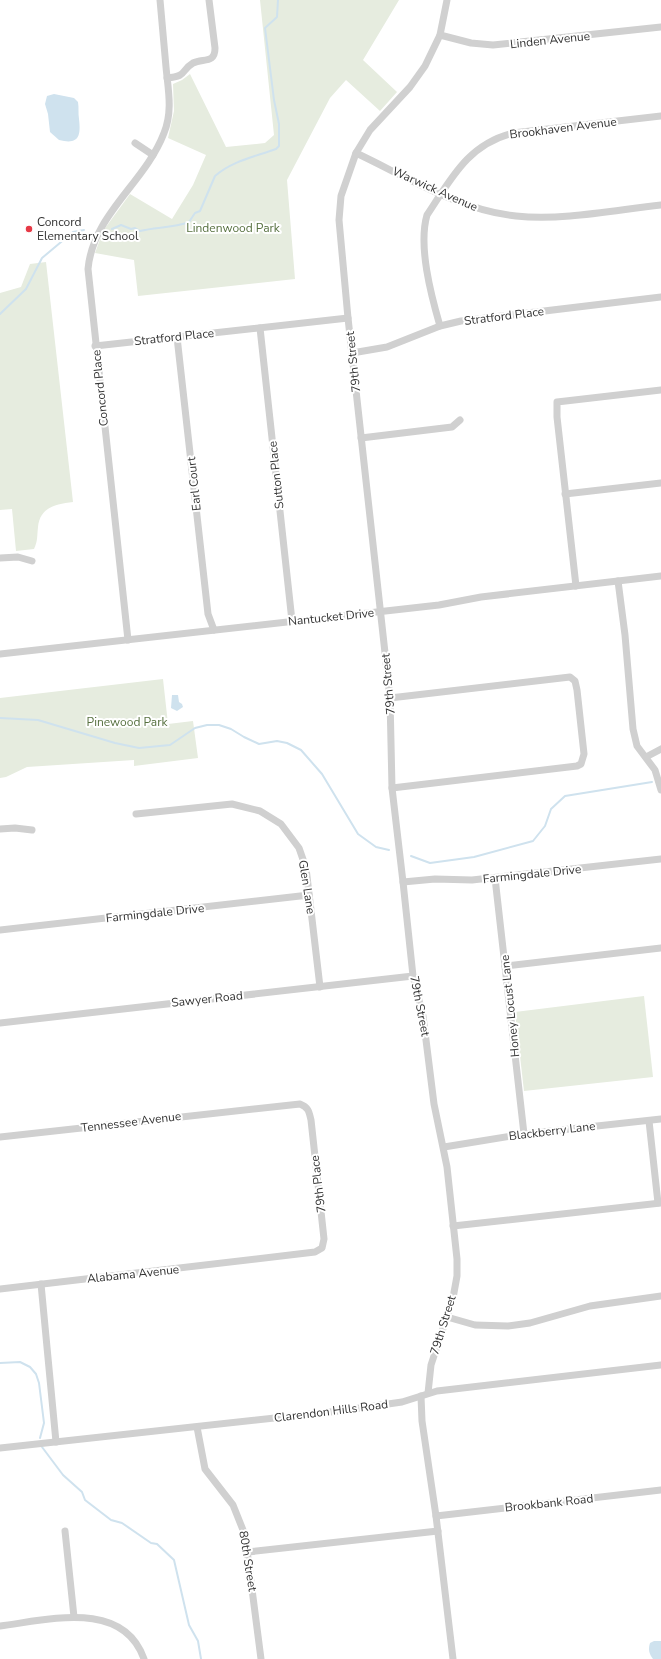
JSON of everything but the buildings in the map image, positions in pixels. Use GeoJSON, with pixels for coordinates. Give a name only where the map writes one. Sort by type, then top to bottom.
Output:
{"type":"FeatureCollection","features":[{"type":"Feature","properties":{"kind":"street","name":"Concord Place"},"geometry":{"type":"LineString","coordinates":[[128,640],[88,277],[92,248],[102,224],[153,155],[168,122],[170,104],[160,0]]}},
{"type":"Feature","properties":{"kind":"street"},"geometry":{"type":"LineString","coordinates":[[167,78],[181,76],[192,64],[210,60],[214,56],[215,48],[209,0]]}},
{"type":"Feature","properties":{"kind":"street","name":"79th Street"},"geometry":{"type":"LineString","coordinates":[[447,0],[440,35],[424,66],[410,87],[370,130],[356,153],[344,184],[339,209],[340,239],[348,318],[390,698],[392,788],[413,976],[423,1016],[434,1104],[444,1147],[457,1276],[447,1317],[431,1365],[422,1421],[438,1531],[452,1659]]}},
{"type":"Feature","properties":{"kind":"street","name":"Linden Avenue"},"geometry":{"type":"LineString","coordinates":[[440,35],[471,43],[492,45],[661,28]]}},
{"type":"Feature","properties":{"kind":"street","name":"Brookhaven Avenue"},"geometry":{"type":"LineString","coordinates":[[440,326],[429,287],[424,229],[427,215],[466,158],[482,145],[513,132],[661,116]]}},
{"type":"Feature","properties":{"kind":"street"},"geometry":{"type":"LineString","coordinates":[[135,143],[153,155]]}},
{"type":"Feature","properties":{"kind":"street","name":"Warwick Avenue"},"geometry":{"type":"LineString","coordinates":[[356,153],[441,193],[481,209],[526,217],[555,216],[661,205]]}},
{"type":"Feature","properties":{"kind":"street","name":"Stratford Place"},"geometry":{"type":"LineString","coordinates":[[352,353],[397,344],[440,326],[474,319],[661,297]]}},
{"type":"Feature","properties":{"kind":"street","name":"Stratford Place"},"geometry":{"type":"LineString","coordinates":[[95,346],[348,318]]}},
{"type":"Feature","properties":{"kind":"street","name":"Sutton Place"},"geometry":{"type":"LineString","coordinates":[[260,328],[292,621]]}},
{"type":"Feature","properties":{"kind":"street","name":"Earl Court"},"geometry":{"type":"LineString","coordinates":[[178,337],[208,614],[214,630]]}},
{"type":"Feature","properties":{"kind":"street"},"geometry":{"type":"LineString","coordinates":[[576,586],[557,417],[557,402],[661,390]]}},
{"type":"Feature","properties":{"kind":"street"},"geometry":{"type":"LineString","coordinates":[[361,438],[452,427],[460,420]]}},
{"type":"Feature","properties":{"kind":"street"},"geometry":{"type":"LineString","coordinates":[[566,494],[661,482]]}},
{"type":"Feature","properties":{"kind":"street"},"geometry":{"type":"LineString","coordinates":[[0,558],[18,557],[32,562]]}},
{"type":"Feature","properties":{"kind":"street","name":"Nantucket Drive"},"geometry":{"type":"LineString","coordinates":[[0,654],[439,605],[481,596],[661,576]]}},
{"type":"Feature","properties":{"kind":"street"},"geometry":{"type":"LineString","coordinates":[[618,581],[625,635],[633,729],[637,746],[655,770],[661,790]]}},
{"type":"Feature","properties":{"kind":"street"},"geometry":{"type":"LineString","coordinates":[[390,698],[567,677],[573,678],[577,690],[584,754],[581,764],[570,767],[392,788]]}},
{"type":"Feature","properties":{"kind":"street"},"geometry":{"type":"LineString","coordinates":[[646,757],[661,749]]}},
{"type":"Feature","properties":{"kind":"street","name":"Glen Lane"},"geometry":{"type":"LineString","coordinates":[[136,814],[232,804],[260,811],[281,824],[295,841],[304,862],[310,895],[320,986]]}},
{"type":"Feature","properties":{"kind":"street"},"geometry":{"type":"LineString","coordinates":[[0,829],[15,828],[32,830]]}},
{"type":"Feature","properties":{"kind":"street","name":"Farmingdale Drive"},"geometry":{"type":"LineString","coordinates":[[403,882],[435,879],[466,881],[661,859]]}},
{"type":"Feature","properties":{"kind":"street","name":"Honey Locust Lane"},"geometry":{"type":"LineString","coordinates":[[495,878],[524,1134]]}},
{"type":"Feature","properties":{"kind":"street","name":"Farmingdale Drive"},"geometry":{"type":"LineString","coordinates":[[0,930],[310,895]]}},
{"type":"Feature","properties":{"kind":"street"},"geometry":{"type":"LineString","coordinates":[[505,966],[661,948]]}},
{"type":"Feature","properties":{"kind":"street","name":"Sawyer Road"},"geometry":{"type":"LineString","coordinates":[[0,1023],[413,976]]}},
{"type":"Feature","properties":{"kind":"street","name":"79th Place"},"geometry":{"type":"LineString","coordinates":[[262,1106],[300,1104],[305,1106],[309,1111],[324,1239],[322,1248],[315,1252],[266,1259]]}},
{"type":"Feature","properties":{"kind":"street","name":"Tennessee Avenue"},"geometry":{"type":"LineString","coordinates":[[0,1137],[262,1106]]}},
{"type":"Feature","properties":{"kind":"street","name":"Blackberry Lane"},"geometry":{"type":"LineString","coordinates":[[444,1147],[524,1134],[661,1119]]}},
{"type":"Feature","properties":{"kind":"street"},"geometry":{"type":"LineString","coordinates":[[453,1226],[660,1203],[649,1121]]}},
{"type":"Feature","properties":{"kind":"street","name":"Alabama Avenue"},"geometry":{"type":"LineString","coordinates":[[0,1289],[266,1259]]}},
{"type":"Feature","properties":{"kind":"street"},"geometry":{"type":"LineString","coordinates":[[41,1284],[56,1442]]}},
{"type":"Feature","properties":{"kind":"street"},"geometry":{"type":"LineString","coordinates":[[447,1317],[475,1325],[508,1326],[530,1323],[590,1306],[661,1296]]}},
{"type":"Feature","properties":{"kind":"street","name":"Clarendon Hills Road"},"geometry":{"type":"LineString","coordinates":[[0,1448],[339,1411],[402,1402],[438,1391],[661,1365]]}},
{"type":"Feature","properties":{"kind":"street","name":"80th Street"},"geometry":{"type":"LineString","coordinates":[[197,1427],[205,1469],[233,1505],[245,1535],[261,1659]]}},
{"type":"Feature","properties":{"kind":"street","name":"Brookbank Road"},"geometry":{"type":"LineString","coordinates":[[436,1516],[661,1490]]}},
{"type":"Feature","properties":{"kind":"street"},"geometry":{"type":"LineString","coordinates":[[65,1531],[74,1617]]}},
{"type":"Feature","properties":{"kind":"street"},"geometry":{"type":"LineString","coordinates":[[248,1552],[438,1531]]}},
{"type":"Feature","properties":{"kind":"street"},"geometry":{"type":"LineString","coordinates":[[0,1626],[74,1617],[98,1619],[122,1627],[137,1644],[144,1659]]}},
{"type":"Feature","properties":{"kind":"green space","name":"Lindenwood Park"},"geometry":{"type":"Polygon","coordinates":[[[260,0],[399,0],[363,60],[397,92],[380,111],[346,80],[330,98],[287,180],[295,279],[138,296],[134,260],[95,253],[103,231],[130,194],[172,219],[193,185],[206,155],[168,138],[174,111],[173,84],[190,74],[226,147],[265,143],[274,135],[260,0]]]}},
{"type":"Feature","properties":{"kind":"green space"},"geometry":{"type":"Polygon","coordinates":[[[46,262],[73,502],[61,504],[45,511],[39,520],[37,541],[34,549],[16,551],[12,509],[0,510],[0,293],[21,287],[30,264],[46,262]]]}},
{"type":"Feature","properties":{"kind":"green space","name":"Pinewood Park"},"geometry":{"type":"Polygon","coordinates":[[[163,679],[168,724],[193,721],[198,758],[134,766],[134,760],[27,767],[6,777],[0,778],[0,698],[163,679]]]}},
{"type":"Feature","properties":{"kind":"green space"},"geometry":{"type":"Polygon","coordinates":[[[644,996],[653,1077],[524,1091],[515,1012],[644,996]]]}},
{"type":"Feature","properties":{"kind":"water"},"geometry":{"type":"Polygon","coordinates":[[[54,94],[74,98],[78,102],[80,130],[75,140],[59,140],[50,132],[45,104],[47,96],[54,94]]]}},
{"type":"Feature","properties":{"kind":"water"},"geometry":{"type":"Polygon","coordinates":[[[172,695],[178,695],[179,702],[183,707],[177,711],[171,708],[172,695]]]}},
{"type":"Feature","properties":{"kind":"water"},"geometry":{"type":"Polygon","coordinates":[[[654,1641],[661,1641],[661,1659],[653,1659],[650,1653],[650,1643],[654,1641]]]}},
{"type":"Feature","properties":{"kind":"waterway"},"geometry":{"type":"LineString","coordinates":[[112,229],[121,225],[131,229],[135,228],[140,231],[189,222],[195,213],[200,211],[215,176],[236,163],[276,149],[279,146],[279,124],[274,100],[265,28],[277,17],[278,0]]}},
{"type":"Feature","properties":{"kind":"waterway"},"geometry":{"type":"LineString","coordinates":[[0,314],[26,289],[42,258],[73,232],[84,230]]}},
{"type":"Feature","properties":{"kind":"waterway"},"geometry":{"type":"LineString","coordinates":[[0,718],[38,720],[115,743],[139,748],[170,745],[195,728],[207,725],[219,725],[231,729],[259,744],[277,741],[287,743],[301,750],[322,774],[358,834],[376,847],[389,850]]}},
{"type":"Feature","properties":{"kind":"waterway"},"geometry":{"type":"LineString","coordinates":[[411,856],[430,863],[474,857],[533,841],[545,826],[551,809],[565,796],[652,782]]}},
{"type":"Feature","properties":{"kind":"waterway"},"geometry":{"type":"LineString","coordinates":[[0,1363],[20,1362],[30,1367],[36,1374],[39,1383],[44,1423],[40,1438]]}},
{"type":"Feature","properties":{"kind":"waterway"},"geometry":{"type":"LineString","coordinates":[[42,1447],[63,1475],[82,1492],[85,1500],[111,1520],[122,1523],[151,1543],[157,1544],[174,1560],[189,1625],[198,1641],[201,1659]]}},
{"type":"Feature","properties":{"kind":"place","name":"Concord Elementary School"},"geometry":{"type":"Point","coordinates":[29,229]}}]}
